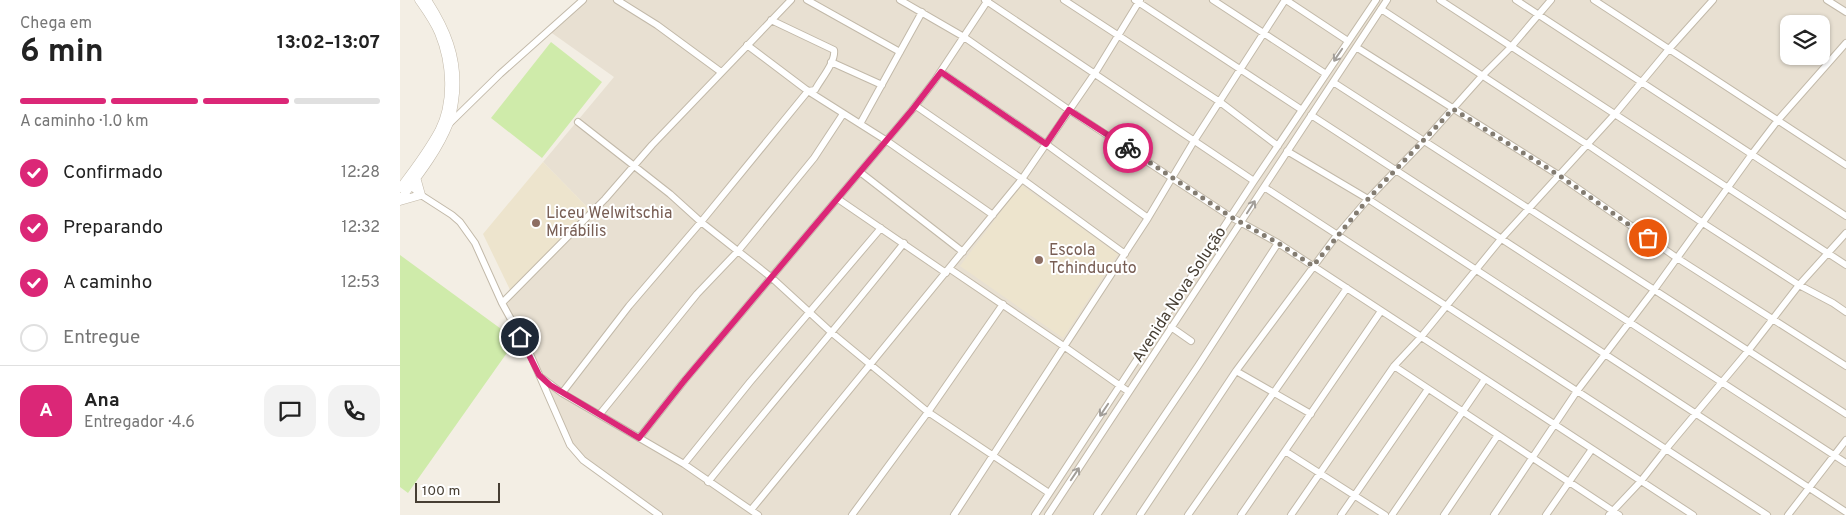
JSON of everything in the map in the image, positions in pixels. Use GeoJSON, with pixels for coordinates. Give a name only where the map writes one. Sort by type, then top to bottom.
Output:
{"type":"FeatureCollection","features":[{"type":"Feature","properties":{"kind":"street"},"geometry":{"type":"LineString","coordinates":[[400,200],[405,186],[440,130],[445,117],[448,96],[448,66],[444,48],[438,31],[419,0]]}},
{"type":"Feature","properties":{"kind":"street"},"geometry":{"type":"LineString","coordinates":[[405,186],[416,177],[429,160],[449,124],[453,111],[455,69],[451,48],[444,27],[427,0]]}},
{"type":"Feature","properties":{"kind":"street"},"geometry":{"type":"LineString","coordinates":[[449,124],[500,74],[583,0]]}},
{"type":"Feature","properties":{"kind":"street"},"geometry":{"type":"LineString","coordinates":[[617,0],[657,25],[721,72]]}},
{"type":"Feature","properties":{"kind":"street"},"geometry":{"type":"LineString","coordinates":[[502,304],[636,166],[652,145],[791,0]]}},
{"type":"Feature","properties":{"kind":"street"},"geometry":{"type":"LineString","coordinates":[[807,0],[900,52]]}},
{"type":"Feature","properties":{"kind":"street"},"geometry":{"type":"LineString","coordinates":[[900,0],[964,38],[1231,217],[1278,243],[1693,515]]}},
{"type":"Feature","properties":{"kind":"street"},"geometry":{"type":"LineString","coordinates":[[639,438],[684,381],[916,106],[964,38],[987,0],[1254,181]]}},
{"type":"Feature","properties":{"kind":"street"},"geometry":{"type":"LineString","coordinates":[[1064,0],[1220,102],[1278,146]]}},
{"type":"Feature","properties":{"kind":"street"},"geometry":{"type":"LineString","coordinates":[[1212,0],[1326,74]]}},
{"type":"Feature","properties":{"kind":"street"},"geometry":{"type":"LineString","coordinates":[[954,515],[1066,347],[1240,68],[1285,0],[1348,42]]}},
{"type":"Feature","properties":{"kind":"street"},"geometry":{"type":"LineString","coordinates":[[1366,0],[1374,2]]}},
{"type":"Feature","properties":{"kind":"street","name":"Avenida Nova Solução"},"geometry":{"type":"LineString","coordinates":[[1048,515],[1387,0]]}},
{"type":"Feature","properties":{"kind":"street"},"geometry":{"type":"LineString","coordinates":[[1440,0],[1846,265]]}},
{"type":"Feature","properties":{"kind":"street"},"geometry":{"type":"LineString","coordinates":[[1516,0],[1846,216]]}},
{"type":"Feature","properties":{"kind":"street"},"geometry":{"type":"LineString","coordinates":[[1140,515],[1236,371],[1337,235],[1368,199],[1511,47],[1551,0]]}},
{"type":"Feature","properties":{"kind":"street"},"geometry":{"type":"LineString","coordinates":[[1594,0],[1846,165]]}},
{"type":"Feature","properties":{"kind":"street"},"geometry":{"type":"LineString","coordinates":[[1291,515],[1394,366],[1501,239],[1588,145],[1713,0]]}},
{"type":"Feature","properties":{"kind":"street"},"geometry":{"type":"LineString","coordinates":[[1828,0],[1846,12]]}},
{"type":"Feature","properties":{"kind":"street"},"geometry":{"type":"LineString","coordinates":[[751,510],[1022,179],[1094,74],[1138,1],[1302,110]]}},
{"type":"Feature","properties":{"kind":"street","name":"Avenida Nova Solução"},"geometry":{"type":"LineString","coordinates":[[1035,515],[1374,2]]}},
{"type":"Feature","properties":{"kind":"street"},"geometry":{"type":"LineString","coordinates":[[1381,10],[1588,145],[1703,223],[1799,285],[1846,312]]}},
{"type":"Feature","properties":{"kind":"street"},"geometry":{"type":"LineString","coordinates":[[860,124],[922,12]]}},
{"type":"Feature","properties":{"kind":"street"},"geometry":{"type":"LineString","coordinates":[[562,393],[629,306],[702,222],[808,91],[814,90],[831,62],[834,50],[771,20]]}},
{"type":"Feature","properties":{"kind":"street"},"geometry":{"type":"LineString","coordinates":[[1494,515],[1577,391],[1654,290],[1752,154],[1778,120],[1846,42]]}},
{"type":"Feature","properties":{"kind":"street"},"geometry":{"type":"LineString","coordinates":[[747,45],[808,91],[886,141],[992,215]]}},
{"type":"Feature","properties":{"kind":"street"},"geometry":{"type":"LineString","coordinates":[[1356,47],[1560,176],[1677,258],[1846,366]]}},
{"type":"Feature","properties":{"kind":"street"},"geometry":{"type":"LineString","coordinates":[[831,62],[882,85]]}},
{"type":"Feature","properties":{"kind":"street"},"geometry":{"type":"LineString","coordinates":[[941,72],[1046,144],[1148,218]]}},
{"type":"Feature","properties":{"kind":"street"},"geometry":{"type":"LineString","coordinates":[[1333,82],[1846,414]]}},
{"type":"Feature","properties":{"kind":"street"},"geometry":{"type":"LineString","coordinates":[[916,106],[1022,179],[1125,254]]}},
{"type":"Feature","properties":{"kind":"street"},"geometry":{"type":"LineString","coordinates":[[600,414],[697,294],[738,251],[814,158],[843,114]]}},
{"type":"Feature","properties":{"kind":"street"},"geometry":{"type":"LineString","coordinates":[[1310,115],[1846,463]]}},
{"type":"Feature","properties":{"kind":"street"},"geometry":{"type":"LineString","coordinates":[[578,122],[636,166],[772,278],[832,333],[928,412],[1048,493]]}},
{"type":"Feature","properties":{"kind":"street"},"geometry":{"type":"LineString","coordinates":[[1287,151],[1368,199],[1846,512]]}},
{"type":"Feature","properties":{"kind":"street"},"geometry":{"type":"LineString","coordinates":[[860,172],[963,252]]}},
{"type":"Feature","properties":{"kind":"street"},"geometry":{"type":"LineString","coordinates":[[416,177],[421,195]]}},
{"type":"Feature","properties":{"kind":"street"},"geometry":{"type":"LineString","coordinates":[[405,186],[452,215],[475,243],[502,304],[530,354],[570,445],[584,460],[659,515]]}},
{"type":"Feature","properties":{"kind":"street"},"geometry":{"type":"LineString","coordinates":[[1264,188],[1767,515]]}},
{"type":"Feature","properties":{"kind":"street"},"geometry":{"type":"LineString","coordinates":[[400,200],[421,195]]}},
{"type":"Feature","properties":{"kind":"street"},"geometry":{"type":"LineString","coordinates":[[838,198],[904,243],[1003,304],[1129,392]]}},
{"type":"Feature","properties":{"kind":"street"},"geometry":{"type":"LineString","coordinates":[[684,464],[750,382],[881,228]]}},
{"type":"Feature","properties":{"kind":"street"},"geometry":{"type":"LineString","coordinates":[[1394,366],[1614,514],[1748,351],[1799,285],[1846,233]]}},
{"type":"Feature","properties":{"kind":"street"},"geometry":{"type":"LineString","coordinates":[[708,482],[904,243]]}},
{"type":"Feature","properties":{"kind":"street"},"geometry":{"type":"LineString","coordinates":[[1097,515],[1198,366],[1278,243]]}},
{"type":"Feature","properties":{"kind":"street"},"geometry":{"type":"LineString","coordinates":[[1188,515],[1346,288]]}},
{"type":"Feature","properties":{"kind":"street"},"geometry":{"type":"LineString","coordinates":[[852,515],[928,412],[1003,304]]}},
{"type":"Feature","properties":{"kind":"street"},"geometry":{"type":"LineString","coordinates":[[1241,515],[1381,311]]}},
{"type":"Feature","properties":{"kind":"street"},"geometry":{"type":"LineString","coordinates":[[1172,327],[1191,341]]}},
{"type":"Feature","properties":{"kind":"street"},"geometry":{"type":"LineString","coordinates":[[1236,371],[1311,414]]}},
{"type":"Feature","properties":{"kind":"street"},"geometry":{"type":"LineString","coordinates":[[539,375],[562,393],[684,464],[758,515]]}},
{"type":"Feature","properties":{"kind":"street"},"geometry":{"type":"LineString","coordinates":[[1392,515],[1485,379]]}},
{"type":"Feature","properties":{"kind":"street"},"geometry":{"type":"LineString","coordinates":[[1341,515],[1428,389]]}},
{"type":"Feature","properties":{"kind":"street"},"geometry":{"type":"LineString","coordinates":[[1444,515],[1498,435]]}},
{"type":"Feature","properties":{"kind":"street"},"geometry":{"type":"LineString","coordinates":[[1788,515],[1846,440]]}},
{"type":"Feature","properties":{"kind":"street"},"geometry":{"type":"LineString","coordinates":[[1546,515],[1592,449]]}},
{"type":"Feature","properties":{"kind":"street"},"geometry":{"type":"LineString","coordinates":[[1286,451],[1385,515]]}},
{"type":"Feature","properties":{"kind":"shaded area"},"geometry":{"type":"Polygon","coordinates":[[[580,0],[1846,0],[1846,515],[659,515],[570,445],[530,354],[502,303],[592,212],[543,162],[614,77],[549,31],[580,0]]]}},
{"type":"Feature","properties":{"kind":"shaded area","name":"Liceu Welwitschia Mirábilis"},"geometry":{"type":"Polygon","coordinates":[[[543,162],[592,212],[512,294],[483,234],[543,162]]]}},
{"type":"Feature","properties":{"kind":"shaded area","name":"Escola Tchinducuto"},"geometry":{"type":"Polygon","coordinates":[[[1021,185],[1118,254],[1063,338],[960,266],[1021,185]]]}},
{"type":"Feature","properties":{"kind":"green space"},"geometry":{"type":"Polygon","coordinates":[[[551,42],[602,82],[542,158],[491,118],[551,42]]]}},
{"type":"Feature","properties":{"kind":"green space"},"geometry":{"type":"Polygon","coordinates":[[[400,255],[516,340],[408,493],[400,487],[400,255]]]}},
{"type":"Feature","properties":{"kind":"way so far"},"geometry":{"type":"LineString","coordinates":[[1128,148],[1231,217],[1278,243],[1313,266],[1368,199],[1453,109],[1560,176],[1648,238]]}},
{"type":"Feature","properties":{"kind":"place","name":"Liceu Welwitschia Mirábilis"},"geometry":{"type":"Point","coordinates":[536,223]}},
{"type":"Feature","properties":{"kind":"place","name":"Escola Tchinducuto"},"geometry":{"type":"Point","coordinates":[1039,260]}},
{"type":"Feature","properties":{"kind":"route"},"geometry":{"type":"LineString","coordinates":[[520,337],[539,375],[550,385],[639,438],[684,381],[912,110],[941,72],[1046,144],[1069,110],[1128,148]]}}]}
